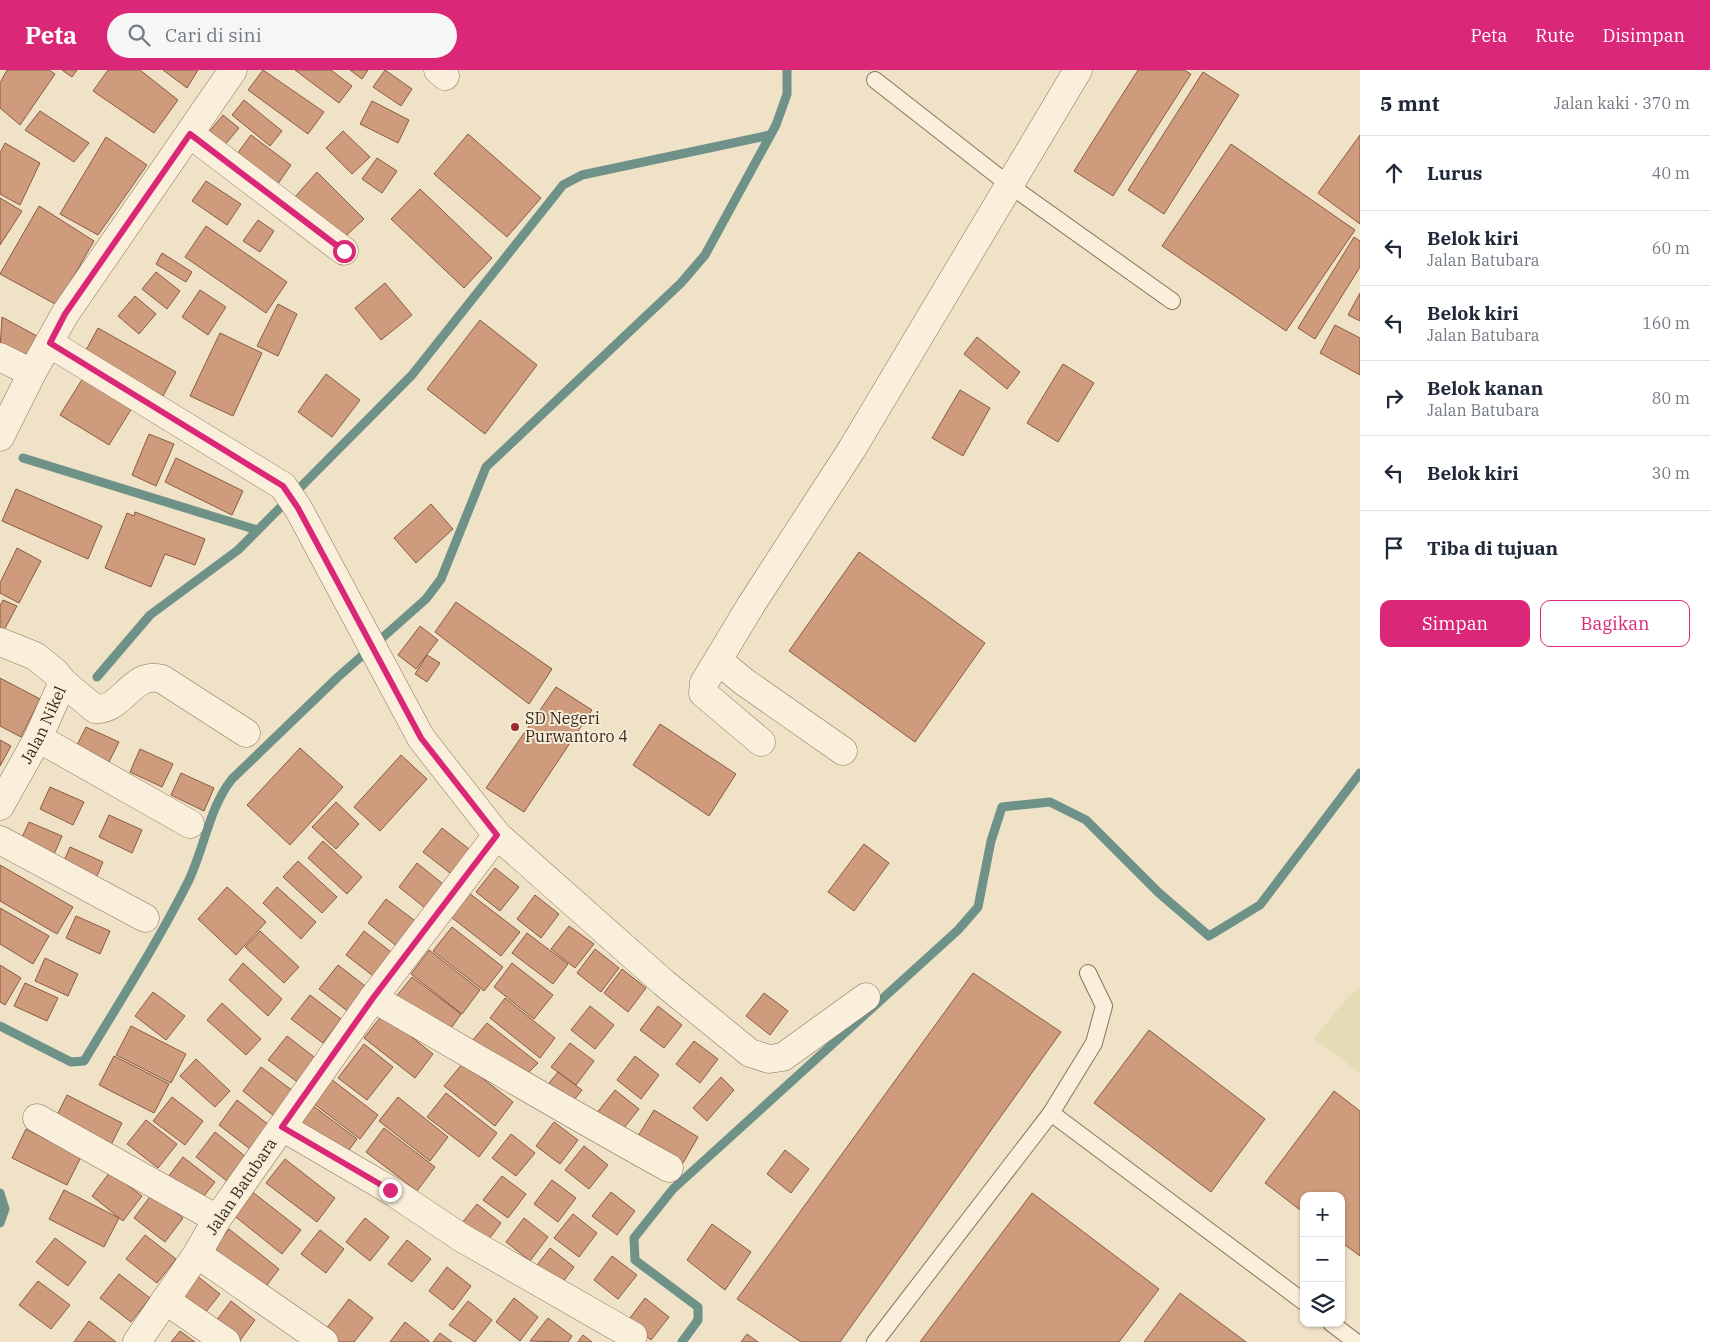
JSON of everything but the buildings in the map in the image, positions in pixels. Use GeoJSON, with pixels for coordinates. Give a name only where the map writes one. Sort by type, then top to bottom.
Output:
{"type":"FeatureCollection","features":[{"type":"Feature","properties":{"kind":"street"},"geometry":{"type":"LineString","coordinates":[[0,437],[32,373],[65,314],[233,70]]}},
{"type":"Feature","properties":{"kind":"street"},"geometry":{"type":"LineString","coordinates":[[761,742],[703,693],[704,683],[751,605],[852,449],[1008,184],[1078,70]]}},
{"type":"Feature","properties":{"kind":"street"},"geometry":{"type":"LineString","coordinates":[[190,134],[344,251]]}},
{"type":"Feature","properties":{"kind":"street"},"geometry":{"type":"LineString","coordinates":[[50,343],[290,497],[421,738],[497,835],[664,982],[750,1053],[769,1059],[783,1057],[866,997]]}},
{"type":"Feature","properties":{"kind":"street"},"geometry":{"type":"LineString","coordinates":[[0,357],[32,373]]}},
{"type":"Feature","properties":{"kind":"street","name":"Jalan Nikel"},"geometry":{"type":"LineString","coordinates":[[0,642],[35,656],[55,672],[63,682],[38,738],[0,806]]}},
{"type":"Feature","properties":{"kind":"street"},"geometry":{"type":"LineString","coordinates":[[718,661],[743,681],[843,751]]}},
{"type":"Feature","properties":{"kind":"street"},"geometry":{"type":"LineString","coordinates":[[63,682],[95,709],[103,710],[110,707],[144,678],[153,676],[162,679],[246,733]]}},
{"type":"Feature","properties":{"kind":"street"},"geometry":{"type":"LineString","coordinates":[[38,738],[190,824]]}},
{"type":"Feature","properties":{"kind":"street","name":"Jalan Batubara"},"geometry":{"type":"LineString","coordinates":[[138,1342],[197,1254],[217,1219],[373,998],[497,835]]}},
{"type":"Feature","properties":{"kind":"street"},"geometry":{"type":"LineString","coordinates":[[0,840],[145,918]]}},
{"type":"Feature","properties":{"kind":"street"},"geometry":{"type":"LineString","coordinates":[[373,998],[493,1067],[524,1088],[669,1168]]}},
{"type":"Feature","properties":{"kind":"street"},"geometry":{"type":"LineString","coordinates":[[38,1118],[217,1219]]}},
{"type":"Feature","properties":{"kind":"street"},"geometry":{"type":"LineString","coordinates":[[282,1127],[390,1190],[462,1238],[633,1336]]}},
{"type":"Feature","properties":{"kind":"street"},"geometry":{"type":"LineString","coordinates":[[197,1254],[324,1342]]}},
{"type":"Feature","properties":{"kind":"street"},"geometry":{"type":"LineString","coordinates":[[165,1300],[226,1342]]}},
{"type":"Feature","properties":{"kind":"lane"},"geometry":{"type":"LineString","coordinates":[[875,80],[1008,184],[1172,301]]}},
{"type":"Feature","properties":{"kind":"lane"},"geometry":{"type":"LineString","coordinates":[[875,1342],[1051,1113],[1094,1042],[1100,1028],[1104,1006],[1088,974]]}},
{"type":"Feature","properties":{"kind":"lane"},"geometry":{"type":"LineString","coordinates":[[1051,1113],[1300,1299]]}},
{"type":"Feature","properties":{"kind":"lane"},"geometry":{"type":"LineString","coordinates":[[1336,1327],[1356,1342]]}},
{"type":"Feature","properties":{"kind":"shaded area"},"geometry":{"type":"Polygon","coordinates":[[[1360,987],[1360,1073],[1314,1039],[1346,999],[1360,987]]]}},
{"type":"Feature","properties":{"kind":"waterway"},"geometry":{"type":"LineString","coordinates":[[0,1026],[71,1062],[84,1061],[165,926],[189,880],[224,790],[232,779],[338,677],[426,599],[441,579],[486,467],[681,283],[705,255],[776,125],[787,94],[787,70]]}},
{"type":"Feature","properties":{"kind":"waterway"},"geometry":{"type":"LineString","coordinates":[[97,677],[150,615],[238,550],[412,375],[563,185],[582,175],[770,135]]}},
{"type":"Feature","properties":{"kind":"waterway"},"geometry":{"type":"LineString","coordinates":[[23,458],[257,530]]}},
{"type":"Feature","properties":{"kind":"waterway"},"geometry":{"type":"LineString","coordinates":[[682,1342],[698,1320],[698,1307],[635,1260],[634,1238],[673,1189],[958,930],[978,907],[991,841],[1002,807],[1050,802],[1086,820],[1159,893],[1209,936],[1260,905],[1360,773]]}},
{"type":"Feature","properties":{"kind":"waterway"},"geometry":{"type":"LineString","coordinates":[[0,1193],[5,1209],[0,1223]]}},
{"type":"Feature","properties":{"kind":"place","name":"SD Negeri Purwantoro 4"},"geometry":{"type":"Point","coordinates":[515,727]}},
{"type":"Feature","properties":{"kind":"route"},"geometry":{"type":"LineString","coordinates":[[344,251],[190,134],[65,314],[50,343],[283,486],[298,508],[421,738],[497,835],[373,998],[282,1127],[390,1190]]}}]}
